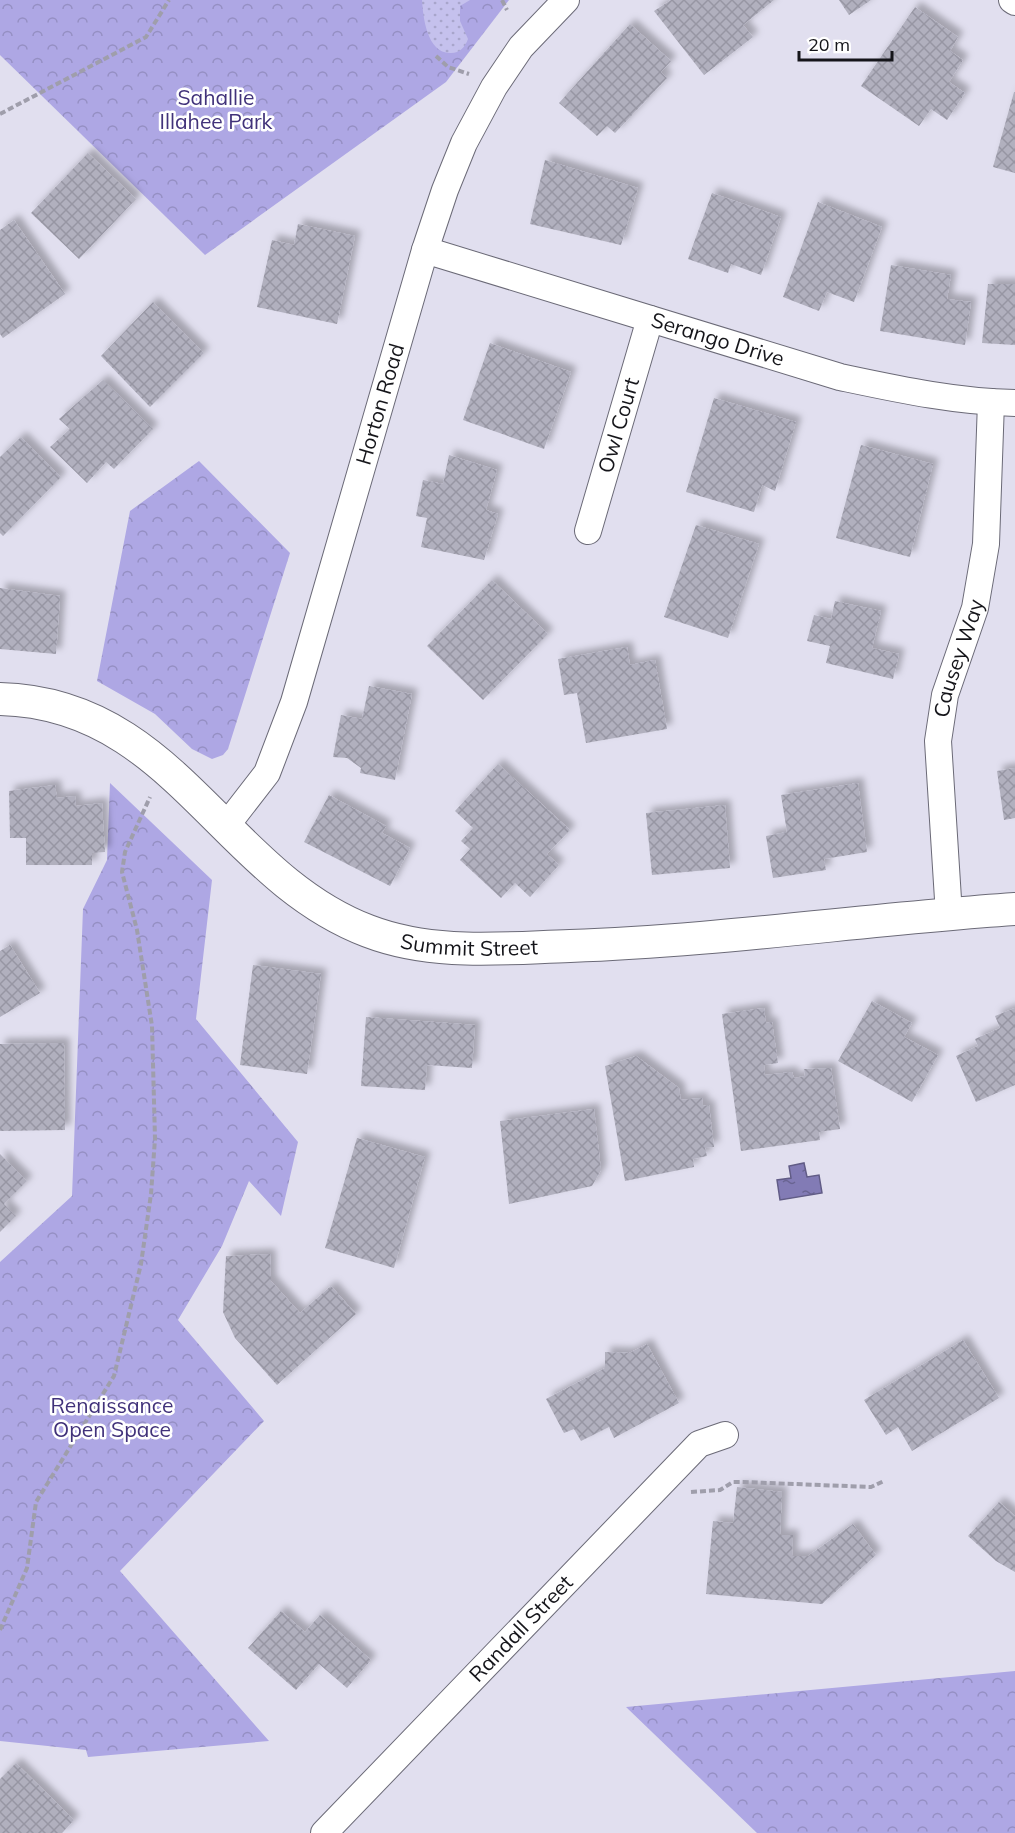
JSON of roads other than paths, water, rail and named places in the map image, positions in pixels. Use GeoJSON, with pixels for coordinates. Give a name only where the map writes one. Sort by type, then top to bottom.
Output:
{"type":"FeatureCollection","features":[{"type":"Feature","properties":{"kind":"street","name":"Horton Road"},"geometry":{"type":"LineString","coordinates":[[226,826],[267,773],[294,702],[425,250],[464,143],[494,87],[521,47],[566,0]]}},
{"type":"Feature","properties":{"kind":"street","name":"Serango Drive"},"geometry":{"type":"LineString","coordinates":[[425,250],[840,376],[904,391],[1003,402]]}},
{"type":"Feature","properties":{"kind":"street","name":"Owl Court"},"geometry":{"type":"LineString","coordinates":[[588,531],[650,319]]}},
{"type":"Feature","properties":{"kind":"street","name":"Causey Way"},"geometry":{"type":"LineString","coordinates":[[949,915],[938,741],[945,695],[975,608],[986,544],[1003,402]]}},
{"type":"Feature","properties":{"kind":"street","name":"Summit Street"},"geometry":{"type":"LineString","coordinates":[[0,699],[42,703],[82,715],[131,740],[166,767],[288,884],[331,914],[372,933],[440,948],[614,944],[1015,909]]}},
{"type":"Feature","properties":{"kind":"street","name":"Randall Street"},"geometry":{"type":"LineString","coordinates":[[324,1833],[699,1444],[725,1435]]}},
{"type":"Feature","properties":{"kind":"water"},"geometry":{"type":"Polygon","coordinates":[[[804,1163],[807,1177],[819,1175],[822,1193],[780,1200],[777,1180],[791,1178],[789,1166],[804,1163]]]}},
{"type":"Feature","properties":{"kind":"park label","name":"Sahallie Illahee Park"},"geometry":{"type":"Point","coordinates":[216,110]}},
{"type":"Feature","properties":{"kind":"park label","name":"Renaissance Open Space"},"geometry":{"type":"Point","coordinates":[112,1418]}}]}
